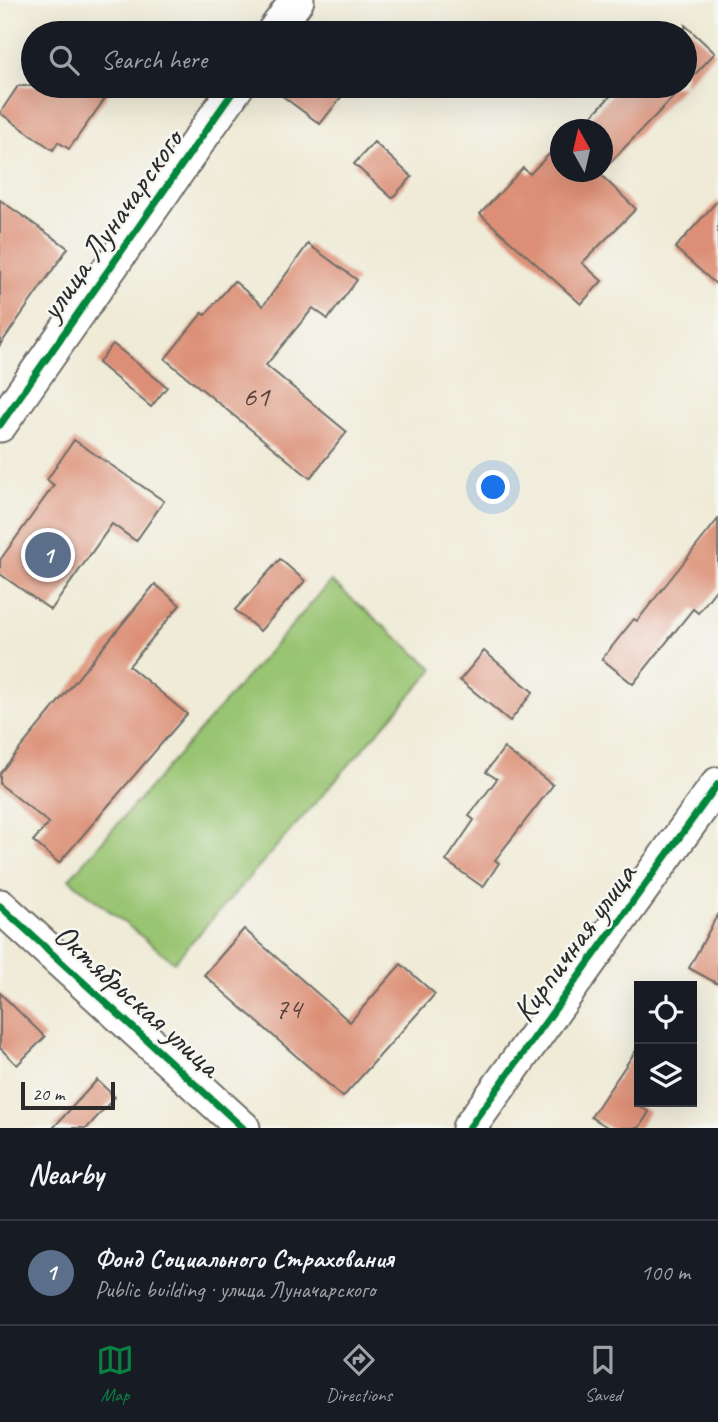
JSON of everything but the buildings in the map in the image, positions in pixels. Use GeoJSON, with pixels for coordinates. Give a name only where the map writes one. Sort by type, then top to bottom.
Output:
{"type":"FeatureCollection","features":[{"type":"Feature","properties":{"kind":"street"},"geometry":{"type":"LineString","coordinates":[[282,21],[297,0]]}},
{"type":"Feature","properties":{"kind":"street","name":"улица Луначарского"},"geometry":{"type":"LineString","coordinates":[[0,425],[229,98]]}},
{"type":"Feature","properties":{"kind":"street","name":"Кирпичная улица"},"geometry":{"type":"LineString","coordinates":[[468,1128],[718,784]]}},
{"type":"Feature","properties":{"kind":"street","name":"Октябрьская улица"},"geometry":{"type":"LineString","coordinates":[[0,906],[243,1128]]}},
{"type":"Feature","properties":{"kind":"green space"},"geometry":{"type":"Polygon","coordinates":[[[331,581],[434,669],[174,962],[69,879],[331,581]]]}},
{"type":"Feature","properties":{"kind":"cycle path"},"geometry":{"type":"LineString","coordinates":[[0,425],[229,98]]}},
{"type":"Feature","properties":{"kind":"cycle path"},"geometry":{"type":"LineString","coordinates":[[469,1128],[718,784]]}},
{"type":"Feature","properties":{"kind":"cycle path"},"geometry":{"type":"LineString","coordinates":[[0,906],[243,1128]]}},
{"type":"Feature","properties":{"kind":"place","name":"Фонд Социального Страхования"},"geometry":{"type":"Point","coordinates":[48,555]}}]}
